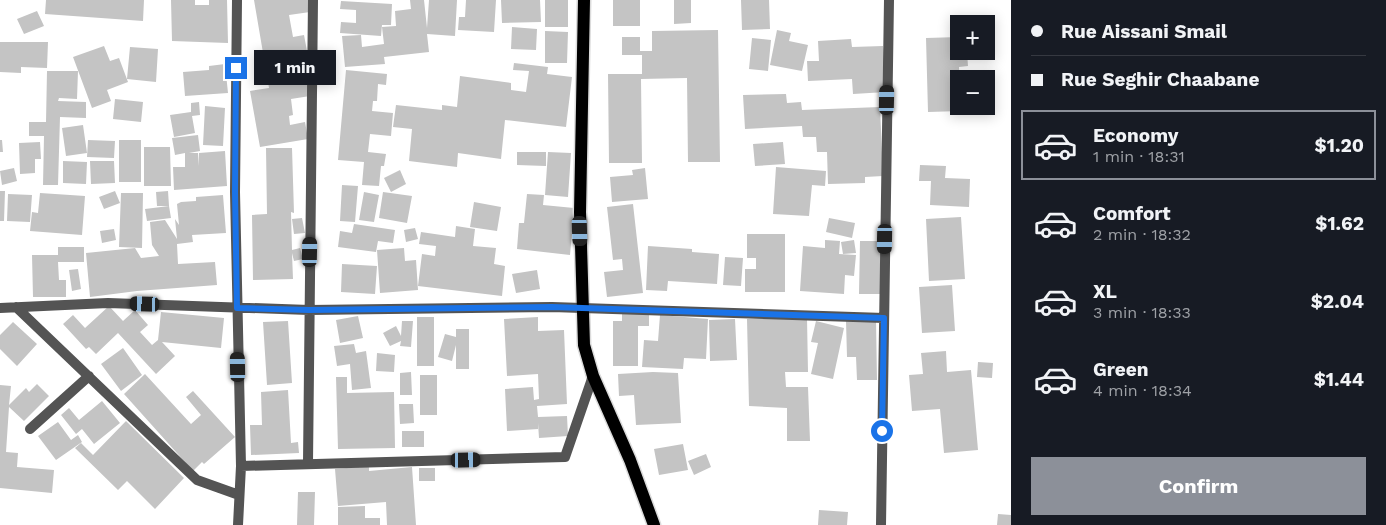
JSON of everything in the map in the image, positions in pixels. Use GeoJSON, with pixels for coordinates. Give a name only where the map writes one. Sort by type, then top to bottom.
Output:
{"type":"FeatureCollection","features":[{"type":"Feature","properties":{"kind":"main road"},"geometry":{"type":"LineString","coordinates":[[584,0],[580,212],[584,345],[593,376],[630,460],[654,525]]}},
{"type":"Feature","properties":{"kind":"street"},"geometry":{"type":"LineString","coordinates":[[237,0],[235,192],[240,466],[238,525]]}},
{"type":"Feature","properties":{"kind":"street"},"geometry":{"type":"LineString","coordinates":[[308,463],[313,0]]}},
{"type":"Feature","properties":{"kind":"street"},"geometry":{"type":"LineString","coordinates":[[880,525],[889,0]]}},
{"type":"Feature","properties":{"kind":"street"},"geometry":{"type":"LineString","coordinates":[[0,308],[108,303],[309,310],[582,307],[701,314],[884,318]]}},
{"type":"Feature","properties":{"kind":"street"},"geometry":{"type":"LineString","coordinates":[[16,307],[197,480],[239,496]]}},
{"type":"Feature","properties":{"kind":"street"},"geometry":{"type":"LineString","coordinates":[[30,429],[89,376]]}},
{"type":"Feature","properties":{"kind":"street"},"geometry":{"type":"LineString","coordinates":[[240,466],[565,458],[593,376]]}},
{"type":"Feature","properties":{"kind":"building"},"geometry":{"type":"Polygon","coordinates":[[[46,0],[144,0],[143,21],[45,14],[46,0]]]}},
{"type":"Feature","properties":{"kind":"building"},"geometry":{"type":"Polygon","coordinates":[[[171,0],[195,0],[195,5],[209,5],[209,0],[227,0],[228,43],[172,41],[171,0]]]}},
{"type":"Feature","properties":{"kind":"building"},"geometry":{"type":"Polygon","coordinates":[[[254,0],[308,0],[310,12],[289,15],[293,37],[304,35],[307,51],[288,54],[290,66],[304,64],[310,96],[291,99],[293,115],[289,116],[290,125],[305,122],[308,139],[260,147],[250,91],[269,88],[254,0]]]}},
{"type":"Feature","properties":{"kind":"building"},"geometry":{"type":"Polygon","coordinates":[[[410,0],[424,0],[427,28],[429,0],[457,0],[455,36],[427,34],[429,52],[384,57],[385,64],[345,67],[342,36],[361,35],[362,47],[384,44],[382,27],[396,26],[395,11],[411,9],[410,0]]]}},
{"type":"Feature","properties":{"kind":"building"},"geometry":{"type":"Polygon","coordinates":[[[466,0],[496,0],[494,32],[458,30],[459,17],[465,17],[466,0]]]}},
{"type":"Feature","properties":{"kind":"building"},"geometry":{"type":"Polygon","coordinates":[[[501,0],[540,0],[541,22],[502,23],[501,0]]]}},
{"type":"Feature","properties":{"kind":"building"},"geometry":{"type":"Polygon","coordinates":[[[545,0],[568,0],[568,27],[545,27],[545,0]]]}},
{"type":"Feature","properties":{"kind":"building"},"geometry":{"type":"Polygon","coordinates":[[[613,0],[640,0],[640,26],[613,26],[613,0]]]}},
{"type":"Feature","properties":{"kind":"building"},"geometry":{"type":"Polygon","coordinates":[[[674,0],[691,0],[691,23],[674,24],[674,0]]]}},
{"type":"Feature","properties":{"kind":"building"},"geometry":{"type":"Polygon","coordinates":[[[741,0],[769,0],[770,29],[742,30],[741,0]]]}},
{"type":"Feature","properties":{"kind":"building"},"geometry":{"type":"Polygon","coordinates":[[[341,1],[392,4],[391,25],[382,25],[381,36],[340,33],[341,22],[356,23],[356,10],[340,9],[341,1]]]}},
{"type":"Feature","properties":{"kind":"building"},"geometry":{"type":"Polygon","coordinates":[[[37,11],[44,26],[24,34],[17,19],[37,11]]]}},
{"type":"Feature","properties":{"kind":"building"},"geometry":{"type":"Polygon","coordinates":[[[512,27],[537,29],[536,50],[511,49],[512,27]]]}},
{"type":"Feature","properties":{"kind":"building"},"geometry":{"type":"Polygon","coordinates":[[[718,30],[720,162],[688,162],[687,78],[641,79],[642,163],[609,163],[608,74],[642,74],[642,55],[622,55],[622,37],[640,37],[640,51],[652,51],[652,31],[718,30]]]}},
{"type":"Feature","properties":{"kind":"building"},"geometry":{"type":"Polygon","coordinates":[[[777,30],[791,33],[789,41],[808,45],[802,71],[770,65],[777,30]]]}},
{"type":"Feature","properties":{"kind":"building"},"geometry":{"type":"Polygon","coordinates":[[[545,31],[568,32],[567,63],[545,63],[545,31]]]}},
{"type":"Feature","properties":{"kind":"building"},"geometry":{"type":"Polygon","coordinates":[[[950,37],[950,60],[968,60],[968,66],[959,67],[959,70],[950,70],[950,111],[928,112],[926,38],[950,37]]]}},
{"type":"Feature","properties":{"kind":"building"},"geometry":{"type":"Polygon","coordinates":[[[752,38],[771,40],[768,71],[749,69],[752,38]]]}},
{"type":"Feature","properties":{"kind":"building"},"geometry":{"type":"Polygon","coordinates":[[[851,39],[852,47],[883,46],[886,92],[853,94],[852,79],[808,81],[807,61],[819,61],[818,41],[851,39]]]}},
{"type":"Feature","properties":{"kind":"building"},"geometry":{"type":"Polygon","coordinates":[[[0,42],[48,42],[47,68],[21,67],[21,73],[0,72],[0,42]]]}},
{"type":"Feature","properties":{"kind":"building"},"geometry":{"type":"Polygon","coordinates":[[[104,46],[110,61],[119,58],[128,82],[107,90],[111,101],[92,108],[73,57],[104,46]]]}},
{"type":"Feature","properties":{"kind":"building"},"geometry":{"type":"Polygon","coordinates":[[[130,47],[158,49],[156,82],[127,79],[130,47]]]}},
{"type":"Feature","properties":{"kind":"building"},"geometry":{"type":"Polygon","coordinates":[[[514,63],[548,67],[547,74],[572,77],[566,127],[505,120],[501,159],[458,153],[457,167],[409,161],[412,129],[393,127],[396,105],[442,110],[442,105],[457,107],[460,76],[511,83],[511,90],[526,92],[529,71],[513,70],[514,63]]]}},
{"type":"Feature","properties":{"kind":"building"},"geometry":{"type":"Polygon","coordinates":[[[225,64],[228,93],[185,96],[183,72],[209,70],[209,66],[225,64]]]}},
{"type":"Feature","properties":{"kind":"building"},"geometry":{"type":"Polygon","coordinates":[[[346,70],[387,74],[386,85],[378,84],[377,101],[373,101],[372,111],[393,113],[391,136],[370,134],[368,152],[386,154],[384,166],[381,166],[379,186],[362,185],[364,162],[338,160],[346,70]]]}},
{"type":"Feature","properties":{"kind":"building"},"geometry":{"type":"Polygon","coordinates":[[[47,71],[78,71],[77,99],[59,98],[58,101],[86,102],[86,118],[60,117],[58,185],[43,185],[44,136],[29,136],[29,122],[46,122],[47,71]]]}},
{"type":"Feature","properties":{"kind":"building"},"geometry":{"type":"Polygon","coordinates":[[[786,94],[787,103],[801,102],[802,110],[880,107],[883,176],[865,177],[865,183],[828,184],[827,152],[817,152],[816,137],[803,137],[802,126],[745,129],[743,95],[786,94]]]}},
{"type":"Feature","properties":{"kind":"building"},"geometry":{"type":"Polygon","coordinates":[[[115,99],[143,102],[141,122],[113,119],[115,99]]]}},
{"type":"Feature","properties":{"kind":"building"},"geometry":{"type":"Polygon","coordinates":[[[199,102],[200,115],[192,116],[195,133],[174,137],[170,115],[191,112],[191,103],[199,102]]]}},
{"type":"Feature","properties":{"kind":"building"},"geometry":{"type":"Polygon","coordinates":[[[205,106],[225,108],[223,146],[203,145],[205,106]]]}},
{"type":"Feature","properties":{"kind":"building"},"geometry":{"type":"Polygon","coordinates":[[[83,125],[87,153],[66,156],[62,128],[83,125]]]}},
{"type":"Feature","properties":{"kind":"building"},"geometry":{"type":"Polygon","coordinates":[[[198,135],[200,151],[189,153],[198,153],[199,166],[199,153],[225,151],[227,186],[174,190],[173,167],[185,167],[185,153],[175,155],[172,138],[198,135]]]}},
{"type":"Feature","properties":{"kind":"building"},"geometry":{"type":"Polygon","coordinates":[[[0,140],[2,140],[3,152],[0,152],[0,140]]]}},
{"type":"Feature","properties":{"kind":"building"},"geometry":{"type":"Polygon","coordinates":[[[88,140],[115,141],[114,158],[87,157],[88,140]]]}},
{"type":"Feature","properties":{"kind":"building"},"geometry":{"type":"Polygon","coordinates":[[[119,140],[141,140],[141,182],[119,182],[119,140]]]}},
{"type":"Feature","properties":{"kind":"building"},"geometry":{"type":"Polygon","coordinates":[[[40,142],[41,159],[35,159],[35,173],[20,174],[19,143],[40,142]]]}},
{"type":"Feature","properties":{"kind":"building"},"geometry":{"type":"Polygon","coordinates":[[[783,142],[785,164],[755,166],[753,144],[783,142]]]}},
{"type":"Feature","properties":{"kind":"building"},"geometry":{"type":"Polygon","coordinates":[[[144,147],[170,147],[171,186],[144,186],[144,147]]]}},
{"type":"Feature","properties":{"kind":"building"},"geometry":{"type":"Polygon","coordinates":[[[266,148],[292,148],[294,213],[291,212],[292,250],[300,248],[303,259],[294,261],[292,253],[293,279],[253,280],[252,215],[267,214],[266,148]]]}},
{"type":"Feature","properties":{"kind":"building"},"geometry":{"type":"Polygon","coordinates":[[[517,152],[546,152],[546,166],[517,165],[517,152]]]}},
{"type":"Feature","properties":{"kind":"building"},"geometry":{"type":"Polygon","coordinates":[[[548,152],[571,153],[568,197],[545,195],[548,152]]]}},
{"type":"Feature","properties":{"kind":"building"},"geometry":{"type":"Polygon","coordinates":[[[63,161],[87,162],[86,184],[63,183],[63,161]]]}},
{"type":"Feature","properties":{"kind":"building"},"geometry":{"type":"Polygon","coordinates":[[[90,161],[114,161],[115,183],[91,184],[90,161]]]}},
{"type":"Feature","properties":{"kind":"building"},"geometry":{"type":"Polygon","coordinates":[[[920,165],[946,166],[945,178],[970,179],[969,207],[930,205],[931,181],[919,181],[920,165]]]}},
{"type":"Feature","properties":{"kind":"building"},"geometry":{"type":"Polygon","coordinates":[[[776,167],[826,171],[825,186],[812,185],[809,216],[773,214],[776,167]]]}},
{"type":"Feature","properties":{"kind":"building"},"geometry":{"type":"Polygon","coordinates":[[[14,168],[17,181],[2,185],[0,171],[14,168]]]}},
{"type":"Feature","properties":{"kind":"building"},"geometry":{"type":"Polygon","coordinates":[[[645,168],[648,199],[612,202],[610,177],[633,175],[632,170],[645,168]]]}},
{"type":"Feature","properties":{"kind":"building"},"geometry":{"type":"Polygon","coordinates":[[[400,170],[406,184],[391,192],[384,178],[400,170]]]}},
{"type":"Feature","properties":{"kind":"building"},"geometry":{"type":"Polygon","coordinates":[[[342,185],[358,186],[355,222],[340,221],[342,185]]]}},
{"type":"Feature","properties":{"kind":"building"},"geometry":{"type":"Polygon","coordinates":[[[0,191],[5,191],[4,221],[0,221],[0,191]]]}},
{"type":"Feature","properties":{"kind":"building"},"geometry":{"type":"Polygon","coordinates":[[[115,191],[120,203],[104,209],[99,197],[115,191]]]}},
{"type":"Feature","properties":{"kind":"building"},"geometry":{"type":"Polygon","coordinates":[[[168,191],[169,206],[157,206],[156,192],[168,191]]]}},
{"type":"Feature","properties":{"kind":"building"},"geometry":{"type":"Polygon","coordinates":[[[364,192],[379,195],[374,222],[359,220],[364,192]]]}},
{"type":"Feature","properties":{"kind":"building"},"geometry":{"type":"Polygon","coordinates":[[[383,192],[412,196],[407,223],[379,218],[383,192]]]}},
{"type":"Feature","properties":{"kind":"building"},"geometry":{"type":"Polygon","coordinates":[[[40,193],[85,196],[82,235],[30,231],[32,212],[38,213],[40,193]]]}},
{"type":"Feature","properties":{"kind":"building"},"geometry":{"type":"Polygon","coordinates":[[[121,193],[143,193],[142,248],[119,247],[121,193]]]}},
{"type":"Feature","properties":{"kind":"building"},"geometry":{"type":"Polygon","coordinates":[[[8,194],[32,195],[30,222],[7,221],[8,194]]]}},
{"type":"Feature","properties":{"kind":"building"},"geometry":{"type":"Polygon","coordinates":[[[527,194],[544,195],[543,205],[574,208],[570,255],[517,249],[519,223],[524,223],[527,194]]]}},
{"type":"Feature","properties":{"kind":"building"},"geometry":{"type":"Polygon","coordinates":[[[223,195],[226,233],[192,235],[193,242],[177,244],[178,264],[215,262],[217,285],[137,291],[90,297],[86,253],[135,248],[141,258],[159,256],[152,245],[150,222],[165,220],[177,239],[175,219],[179,225],[177,204],[196,201],[196,197],[223,195]]]}},
{"type":"Feature","properties":{"kind":"building"},"geometry":{"type":"Polygon","coordinates":[[[474,202],[501,207],[497,231],[470,227],[474,202]]]}},
{"type":"Feature","properties":{"kind":"building"},"geometry":{"type":"Polygon","coordinates":[[[633,204],[643,293],[607,297],[604,272],[623,270],[622,259],[613,260],[607,207],[633,204]]]}},
{"type":"Feature","properties":{"kind":"building"},"geometry":{"type":"Polygon","coordinates":[[[169,206],[171,218],[147,221],[145,209],[169,206]]]}},
{"type":"Feature","properties":{"kind":"building"},"geometry":{"type":"Polygon","coordinates":[[[961,217],[965,279],[929,281],[926,219],[961,217]]]}},
{"type":"Feature","properties":{"kind":"building"},"geometry":{"type":"Polygon","coordinates":[[[302,218],[305,233],[294,234],[292,219],[302,218]]]}},
{"type":"Feature","properties":{"kind":"building"},"geometry":{"type":"Polygon","coordinates":[[[829,218],[855,223],[852,238],[826,232],[829,218]]]}},
{"type":"Feature","properties":{"kind":"building"},"geometry":{"type":"Polygon","coordinates":[[[354,224],[395,230],[393,243],[378,241],[376,252],[338,247],[340,231],[352,233],[354,224]]]}},
{"type":"Feature","properties":{"kind":"building"},"geometry":{"type":"Polygon","coordinates":[[[456,226],[475,229],[473,246],[496,248],[494,264],[505,266],[502,296],[418,286],[422,254],[435,256],[436,246],[419,244],[421,232],[455,237],[456,226]]]}},
{"type":"Feature","properties":{"kind":"building"},"geometry":{"type":"Polygon","coordinates":[[[415,228],[418,239],[406,242],[404,230],[415,228]]]}},
{"type":"Feature","properties":{"kind":"building"},"geometry":{"type":"Polygon","coordinates":[[[114,229],[116,240],[102,243],[100,231],[114,229]]]}},
{"type":"Feature","properties":{"kind":"building"},"geometry":{"type":"Polygon","coordinates":[[[747,234],[785,234],[785,292],[745,292],[745,269],[756,269],[756,258],[747,258],[747,234]]]}},
{"type":"Feature","properties":{"kind":"building"},"geometry":{"type":"Polygon","coordinates":[[[825,240],[840,241],[839,254],[856,255],[854,276],[845,275],[844,294],[800,291],[803,246],[825,248],[825,240]]]}},
{"type":"Feature","properties":{"kind":"building"},"geometry":{"type":"Polygon","coordinates":[[[854,240],[856,253],[843,254],[841,242],[854,240]]]}},
{"type":"Feature","properties":{"kind":"building"},"geometry":{"type":"Polygon","coordinates":[[[860,241],[884,241],[884,294],[859,294],[860,241]]]}},
{"type":"Feature","properties":{"kind":"building"},"geometry":{"type":"Polygon","coordinates":[[[648,246],[692,249],[692,252],[719,254],[717,284],[668,281],[667,291],[646,290],[648,246]]]}},
{"type":"Feature","properties":{"kind":"building"},"geometry":{"type":"Polygon","coordinates":[[[58,247],[84,247],[84,262],[58,262],[59,280],[66,280],[66,297],[33,297],[32,255],[58,255],[58,247]]]}},
{"type":"Feature","properties":{"kind":"building"},"geometry":{"type":"Polygon","coordinates":[[[404,248],[405,261],[416,260],[418,290],[380,293],[377,250],[404,248]]]}},
{"type":"Feature","properties":{"kind":"building"},"geometry":{"type":"Polygon","coordinates":[[[725,257],[743,258],[741,286],[723,285],[725,257]]]}},
{"type":"Feature","properties":{"kind":"building"},"geometry":{"type":"Polygon","coordinates":[[[342,264],[377,266],[375,294],[341,292],[342,264]]]}},
{"type":"Feature","properties":{"kind":"building"},"geometry":{"type":"Polygon","coordinates":[[[78,269],[81,289],[72,291],[69,270],[78,269]]]}},
{"type":"Feature","properties":{"kind":"building"},"geometry":{"type":"Polygon","coordinates":[[[537,270],[540,289],[516,293],[512,274],[537,270]]]}},
{"type":"Feature","properties":{"kind":"building"},"geometry":{"type":"Polygon","coordinates":[[[952,285],[955,331],[922,333],[919,287],[952,285]]]}},
{"type":"Feature","properties":{"kind":"building"},"geometry":{"type":"Polygon","coordinates":[[[109,306],[123,321],[135,310],[148,325],[140,332],[152,345],[158,340],[161,312],[224,318],[221,348],[162,342],[175,356],[156,374],[118,333],[96,354],[89,347],[86,349],[63,324],[73,315],[85,328],[109,306]]]}},
{"type":"Feature","properties":{"kind":"building"},"geometry":{"type":"Polygon","coordinates":[[[622,313],[649,313],[649,326],[638,326],[638,366],[613,366],[613,321],[622,321],[622,313]]]}},
{"type":"Feature","properties":{"kind":"building"},"geometry":{"type":"Polygon","coordinates":[[[660,315],[708,319],[706,359],[684,358],[683,369],[642,367],[644,340],[658,341],[660,315]]]}},
{"type":"Feature","properties":{"kind":"building"},"geometry":{"type":"Polygon","coordinates":[[[358,316],[363,338],[340,343],[336,320],[358,316]]]}},
{"type":"Feature","properties":{"kind":"building"},"geometry":{"type":"Polygon","coordinates":[[[417,317],[434,317],[434,366],[417,366],[417,317]]]}},
{"type":"Feature","properties":{"kind":"building"},"geometry":{"type":"Polygon","coordinates":[[[538,317],[538,331],[564,330],[567,404],[537,406],[538,417],[567,416],[568,436],[539,438],[538,423],[538,429],[507,431],[505,389],[533,387],[534,400],[539,399],[538,374],[507,376],[504,319],[538,317]]]}},
{"type":"Feature","properties":{"kind":"building"},"geometry":{"type":"Polygon","coordinates":[[[807,318],[808,372],[785,372],[786,387],[808,387],[810,441],[787,441],[787,408],[749,406],[747,319],[807,318]]]}},
{"type":"Feature","properties":{"kind":"building"},"geometry":{"type":"Polygon","coordinates":[[[735,319],[737,360],[710,361],[709,320],[735,319]]]}},
{"type":"Feature","properties":{"kind":"building"},"geometry":{"type":"Polygon","coordinates":[[[876,320],[877,380],[857,380],[856,357],[847,357],[846,321],[876,320]]]}},
{"type":"Feature","properties":{"kind":"building"},"geometry":{"type":"Polygon","coordinates":[[[288,321],[292,383],[267,385],[263,322],[288,321]]]}},
{"type":"Feature","properties":{"kind":"building"},"geometry":{"type":"Polygon","coordinates":[[[402,321],[413,321],[411,347],[400,346],[401,341],[390,346],[383,333],[396,326],[401,336],[402,321]]]}},
{"type":"Feature","properties":{"kind":"building"},"geometry":{"type":"Polygon","coordinates":[[[816,321],[844,328],[833,379],[811,374],[818,343],[811,342],[816,321]]]}},
{"type":"Feature","properties":{"kind":"building"},"geometry":{"type":"Polygon","coordinates":[[[13,322],[37,344],[17,366],[0,349],[0,335],[13,322]]]}},
{"type":"Feature","properties":{"kind":"building"},"geometry":{"type":"Polygon","coordinates":[[[456,329],[469,329],[469,369],[456,369],[456,345],[452,361],[438,357],[445,334],[456,337],[456,329]]]}},
{"type":"Feature","properties":{"kind":"building"},"geometry":{"type":"Polygon","coordinates":[[[354,344],[356,353],[366,351],[371,388],[352,390],[350,364],[337,366],[334,346],[354,344]]]}},
{"type":"Feature","properties":{"kind":"building"},"geometry":{"type":"Polygon","coordinates":[[[123,348],[142,375],[121,391],[101,364],[123,348]]]}},
{"type":"Feature","properties":{"kind":"building"},"geometry":{"type":"Polygon","coordinates":[[[946,351],[947,372],[971,370],[978,450],[944,453],[940,409],[912,411],[909,375],[923,374],[921,353],[946,351]]]}},
{"type":"Feature","properties":{"kind":"building"},"geometry":{"type":"Polygon","coordinates":[[[377,353],[395,355],[394,372],[376,371],[377,353]]]}},
{"type":"Feature","properties":{"kind":"building"},"geometry":{"type":"Polygon","coordinates":[[[978,362],[993,363],[992,378],[977,377],[978,362]]]}},
{"type":"Feature","properties":{"kind":"building"},"geometry":{"type":"Polygon","coordinates":[[[411,372],[412,395],[400,395],[400,373],[411,372]]]}},
{"type":"Feature","properties":{"kind":"building"},"geometry":{"type":"Polygon","coordinates":[[[678,373],[681,423],[636,425],[634,395],[619,396],[618,374],[678,373]]]}},
{"type":"Feature","properties":{"kind":"building"},"geometry":{"type":"Polygon","coordinates":[[[145,374],[191,424],[201,415],[186,397],[193,391],[235,437],[193,471],[124,394],[145,374]]]}},
{"type":"Feature","properties":{"kind":"building"},"geometry":{"type":"Polygon","coordinates":[[[420,375],[437,375],[437,415],[420,415],[420,375]]]}},
{"type":"Feature","properties":{"kind":"building"},"geometry":{"type":"Polygon","coordinates":[[[336,377],[347,377],[347,393],[394,392],[395,448],[338,449],[336,377]]]}},
{"type":"Feature","properties":{"kind":"building"},"geometry":{"type":"Polygon","coordinates":[[[37,384],[49,396],[24,421],[9,407],[6,452],[18,453],[17,467],[54,470],[52,493],[0,488],[0,385],[11,386],[9,405],[26,388],[29,392],[37,384]]]}},
{"type":"Feature","properties":{"kind":"building"},"geometry":{"type":"Polygon","coordinates":[[[288,390],[291,443],[298,442],[299,453],[251,455],[250,425],[262,425],[261,392],[288,390]]]}},
{"type":"Feature","properties":{"kind":"building"},"geometry":{"type":"Polygon","coordinates":[[[102,401],[120,423],[94,444],[82,429],[76,434],[61,415],[69,408],[79,420],[102,401]]]}},
{"type":"Feature","properties":{"kind":"building"},"geometry":{"type":"Polygon","coordinates":[[[399,404],[413,404],[414,423],[400,424],[399,404]]]}},
{"type":"Feature","properties":{"kind":"building"},"geometry":{"type":"Polygon","coordinates":[[[126,421],[184,478],[155,509],[127,481],[118,490],[75,448],[81,443],[93,455],[126,421]]]}},
{"type":"Feature","properties":{"kind":"building"},"geometry":{"type":"Polygon","coordinates":[[[58,422],[71,440],[78,435],[82,442],[56,460],[38,436],[58,422]]]}},
{"type":"Feature","properties":{"kind":"building"},"geometry":{"type":"Polygon","coordinates":[[[402,431],[424,431],[424,447],[402,447],[402,431]]]}},
{"type":"Feature","properties":{"kind":"building"},"geometry":{"type":"Polygon","coordinates":[[[683,444],[688,470],[659,475],[654,449],[683,444]]]}},
{"type":"Feature","properties":{"kind":"building"},"geometry":{"type":"Polygon","coordinates":[[[706,454],[711,467],[694,475],[688,461],[706,454]]]}},
{"type":"Feature","properties":{"kind":"building"},"geometry":{"type":"Polygon","coordinates":[[[369,466],[369,471],[412,467],[416,525],[387,525],[386,502],[338,506],[335,469],[369,466]]]}},
{"type":"Feature","properties":{"kind":"building"},"geometry":{"type":"Polygon","coordinates":[[[419,468],[435,468],[435,481],[419,481],[419,468]]]}},
{"type":"Feature","properties":{"kind":"building"},"geometry":{"type":"Polygon","coordinates":[[[298,492],[315,492],[314,525],[297,525],[298,492]]]}},
{"type":"Feature","properties":{"kind":"building"},"geometry":{"type":"Polygon","coordinates":[[[365,506],[365,518],[380,518],[380,525],[338,525],[338,507],[365,506]]]}},
{"type":"Feature","properties":{"kind":"building"},"geometry":{"type":"Polygon","coordinates":[[[819,510],[848,512],[847,525],[818,525],[819,510]]]}},
{"type":"Feature","properties":{"kind":"building"},"geometry":{"type":"Polygon","coordinates":[[[998,514],[1011,515],[1011,525],[997,525],[998,514]]]}},
{"type":"Feature","properties":{"kind":"route"},"geometry":{"type":"LineString","coordinates":[[236,68],[235,192],[237,308],[309,310],[582,307],[691,313],[884,318],[882,431]]}}]}
